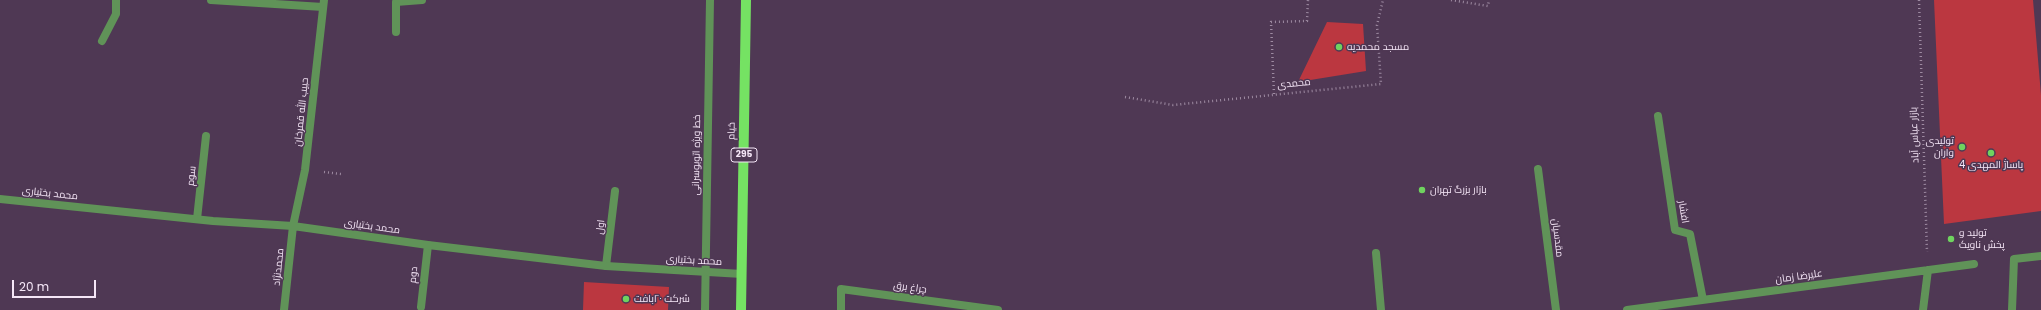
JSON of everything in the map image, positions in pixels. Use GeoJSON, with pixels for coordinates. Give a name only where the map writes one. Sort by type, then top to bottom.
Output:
{"type":"FeatureCollection","features":[{"type":"Feature","properties":{"kind":"main road","name":"خیام"},"geometry":{"type":"LineString","coordinates":[[741,310],[746,0]]}},
{"type":"Feature","properties":{"kind":"street"},"geometry":{"type":"LineString","coordinates":[[102,40],[116,14],[116,0]]}},
{"type":"Feature","properties":{"kind":"street"},"geometry":{"type":"LineString","coordinates":[[211,0],[323,4]]}},
{"type":"Feature","properties":{"kind":"street"},"geometry":{"type":"LineString","coordinates":[[396,32],[396,2],[422,0]]}},
{"type":"Feature","properties":{"kind":"street","name":"خط ویژه اتوبوسرانی"},"geometry":{"type":"LineString","coordinates":[[705,310],[710,0]]}},
{"type":"Feature","properties":{"kind":"street","name":"حبیب الله قمرخان"},"geometry":{"type":"LineString","coordinates":[[293,226],[306,170],[323,4]]}},
{"type":"Feature","properties":{"kind":"street","name":"افشار"},"geometry":{"type":"LineString","coordinates":[[1658,116],[1675,230],[1690,234],[1703,300]]}},
{"type":"Feature","properties":{"kind":"street","name":"سوم"},"geometry":{"type":"LineString","coordinates":[[197,219],[206,136]]}},
{"type":"Feature","properties":{"kind":"street","name":"مقدسیان"},"geometry":{"type":"LineString","coordinates":[[1538,169],[1556,310]]}},
{"type":"Feature","properties":{"kind":"street","name":"اول"},"geometry":{"type":"LineString","coordinates":[[606,266],[615,191]]}},
{"type":"Feature","properties":{"kind":"street","name":"محمد بختیاری"},"geometry":{"type":"LineString","coordinates":[[0,199],[197,219],[293,226],[428,246],[606,266],[742,274]]}},
{"type":"Feature","properties":{"kind":"street","name":"محمدنژاد"},"geometry":{"type":"LineString","coordinates":[[284,310],[293,226]]}},
{"type":"Feature","properties":{"kind":"street","name":"دوم"},"geometry":{"type":"LineString","coordinates":[[421,307],[428,246]]}},
{"type":"Feature","properties":{"kind":"street"},"geometry":{"type":"LineString","coordinates":[[1376,253],[1381,310]]}},
{"type":"Feature","properties":{"kind":"street"},"geometry":{"type":"LineString","coordinates":[[2012,310],[2014,259],[2041,256]]}},
{"type":"Feature","properties":{"kind":"street","name":"علیرضا زمان"},"geometry":{"type":"LineString","coordinates":[[1627,310],[1974,264]]}},
{"type":"Feature","properties":{"kind":"street"},"geometry":{"type":"LineString","coordinates":[[1923,310],[1928,270]]}},
{"type":"Feature","properties":{"kind":"street","name":"چراغ برق"},"geometry":{"type":"LineString","coordinates":[[841,310],[841,288],[998,310]]}},
{"type":"Feature","properties":{"kind":"path"},"geometry":{"type":"LineString","coordinates":[[1274,94],[1271,22],[1307,21],[1308,0]]}},
{"type":"Feature","properties":{"kind":"path","name":"محمدی"},"geometry":{"type":"LineString","coordinates":[[1125,96],[1174,105],[1382,84],[1377,25],[1383,0]]}},
{"type":"Feature","properties":{"kind":"path"},"geometry":{"type":"LineString","coordinates":[[1451,0],[1488,6],[1489,0]]}},
{"type":"Feature","properties":{"kind":"path","name":"بازار عباس آباد"},"geometry":{"type":"LineString","coordinates":[[1919,0],[1928,270]]}},
{"type":"Feature","properties":{"kind":"building","name":"پاساژ المهدی 4"},"geometry":{"type":"Polygon","coordinates":[[[1934,0],[2033,0],[2041,95],[2041,211],[1944,224],[1934,0]]]}},
{"type":"Feature","properties":{"kind":"building","name":"مسجد محمدیه"},"geometry":{"type":"Polygon","coordinates":[[[1327,22],[1363,24],[1366,71],[1298,82],[1327,22]]]}},
{"type":"Feature","properties":{"kind":"building","name":"شرکت ۲۰بافت"},"geometry":{"type":"Polygon","coordinates":[[[584,282],[669,287],[668,310],[583,310],[584,282]]]}},
{"type":"Feature","properties":{"kind":"place","name":"مسجد محمدیه"},"geometry":{"type":"Point","coordinates":[1339,47]}},
{"type":"Feature","properties":{"kind":"place","name":"تولیدی واران"},"geometry":{"type":"Point","coordinates":[1962,147]}},
{"type":"Feature","properties":{"kind":"place","name":"پاساژ المهدی 4"},"geometry":{"type":"Point","coordinates":[1991,153]}},
{"type":"Feature","properties":{"kind":"place","name":"بازار بزرگ تهران"},"geometry":{"type":"Point","coordinates":[1422,190]}},
{"type":"Feature","properties":{"kind":"place","name":"تولید و پخش ناویک"},"geometry":{"type":"Point","coordinates":[1951,239]}},
{"type":"Feature","properties":{"kind":"place","name":"شرکت ۲۰بافت"},"geometry":{"type":"Point","coordinates":[626,299]}}]}
